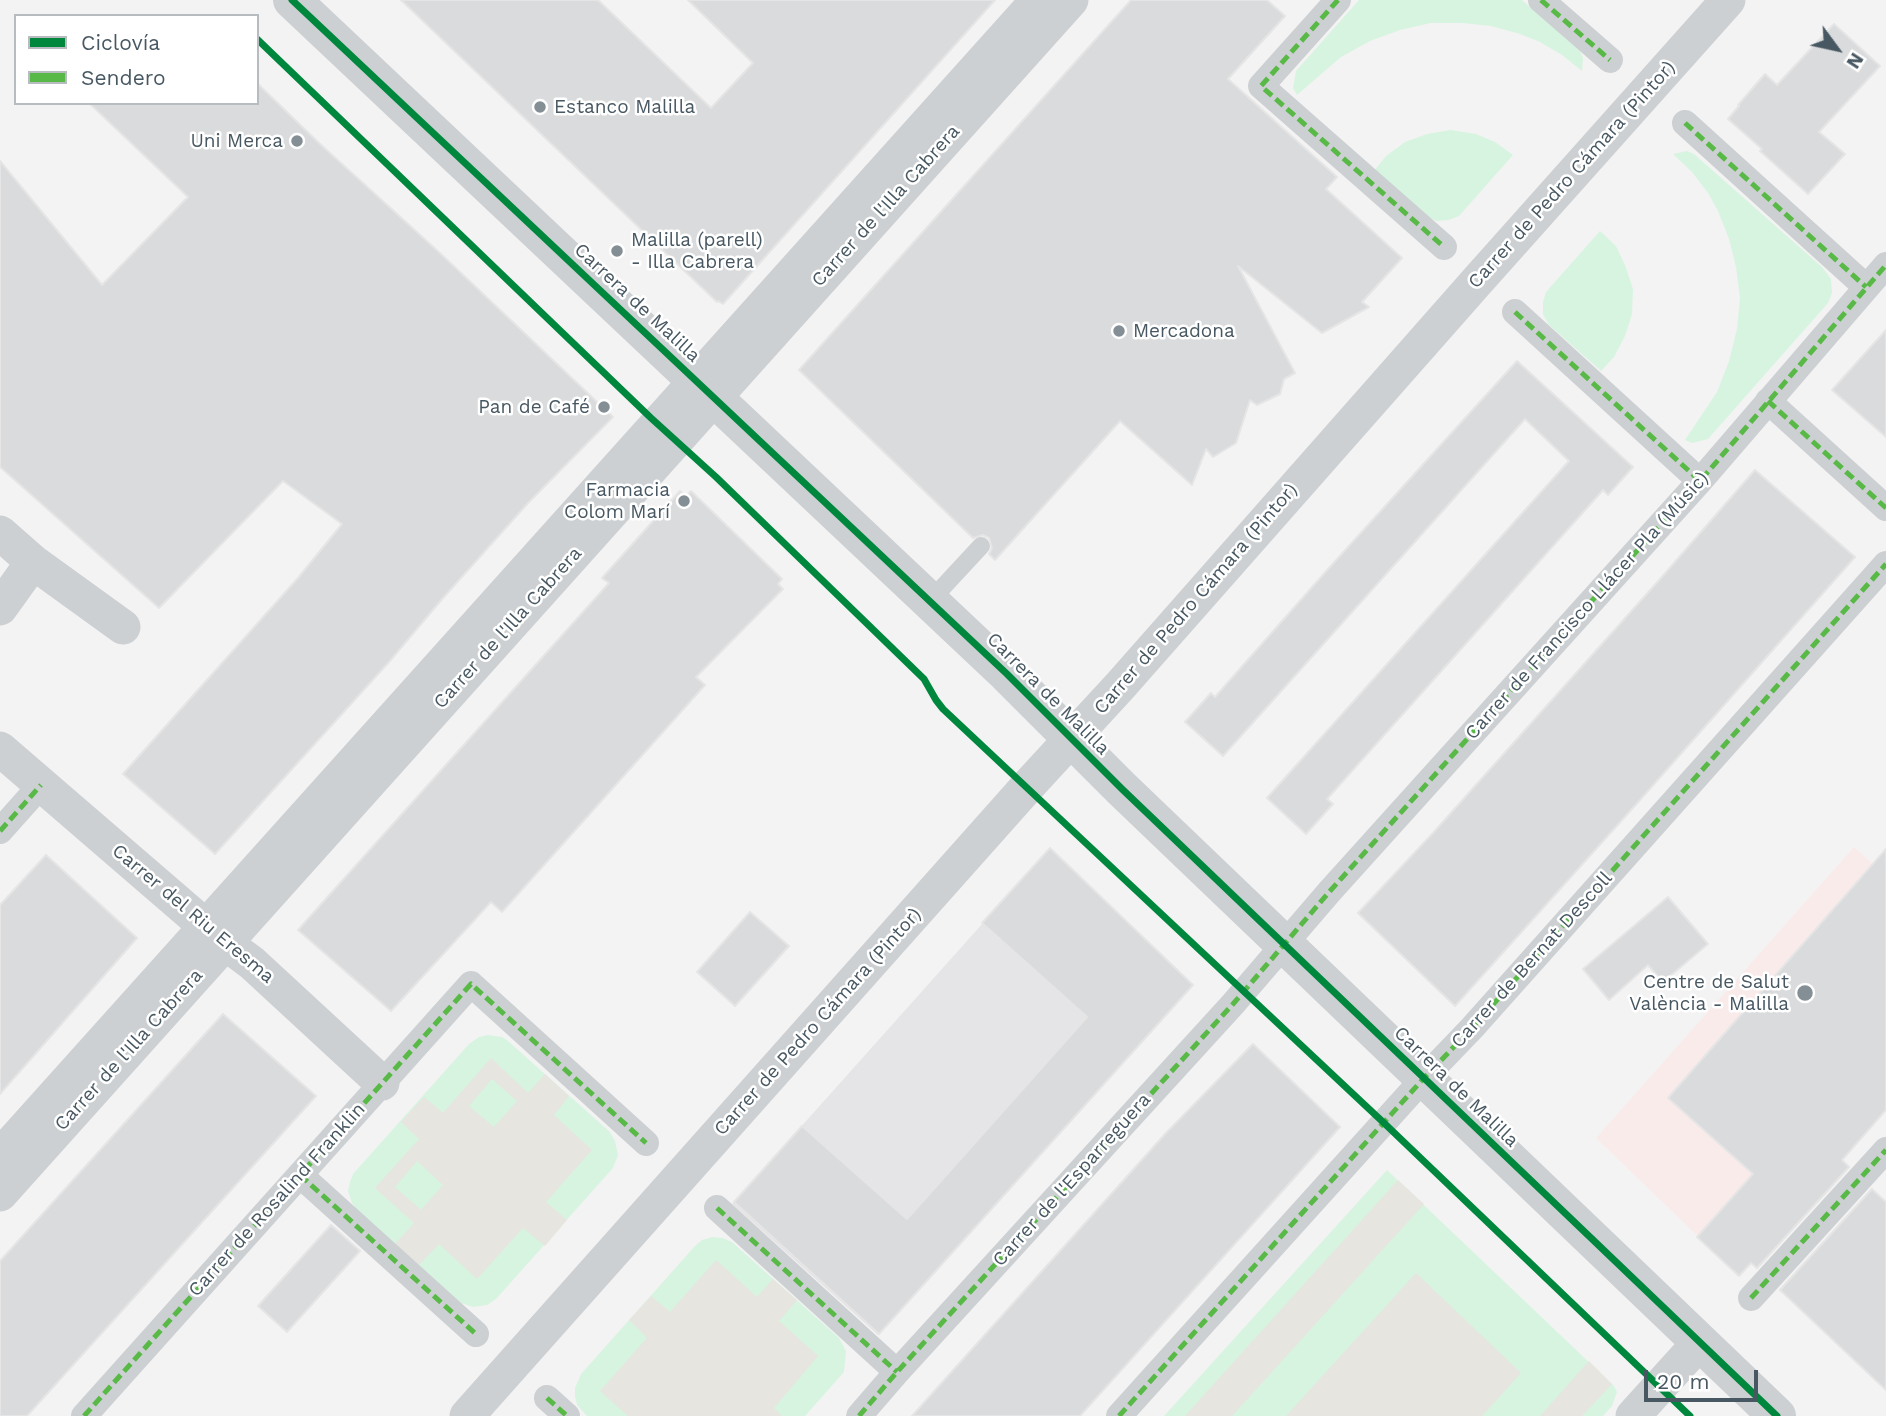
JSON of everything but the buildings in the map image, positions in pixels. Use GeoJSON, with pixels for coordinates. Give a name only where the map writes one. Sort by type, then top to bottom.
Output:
{"type":"FeatureCollection","features":[{"type":"Feature","properties":{"kind":"street","name":"Carrer de l'Illa Cabrera"},"geometry":{"type":"LineString","coordinates":[[706,389],[1038,0]]}},
{"type":"Feature","properties":{"kind":"street","name":"Carrer de l'Illa Cabrera"},"geometry":{"type":"LineString","coordinates":[[0,1194],[216,934],[706,389],[1071,0]]}},
{"type":"Feature","properties":{"kind":"street"},"geometry":{"type":"LineString","coordinates":[[1338,0],[1261,86],[1444,247]]}},
{"type":"Feature","properties":{"kind":"street"},"geometry":{"type":"LineString","coordinates":[[1541,0],[1610,60]]}},
{"type":"Feature","properties":{"kind":"street","name":"Carrer de Pedro Cámara (Pintor)"},"geometry":{"type":"LineString","coordinates":[[467,1416],[1728,0]]}},
{"type":"Feature","properties":{"kind":"street","name":"Carrera de Malilla"},"geometry":{"type":"LineString","coordinates":[[306,4],[1777,1416]]}},
{"type":"Feature","properties":{"kind":"street"},"geometry":{"type":"LineString","coordinates":[[1685,122],[1866,287]]}},
{"type":"Feature","properties":{"kind":"street","name":"Carrer de Francisco Llácer Pla (Músic)"},"geometry":{"type":"LineString","coordinates":[[1284,944],[1700,481],[1886,265]]}},
{"type":"Feature","properties":{"kind":"street"},"geometry":{"type":"LineString","coordinates":[[1515,312],[1700,481]]}},
{"type":"Feature","properties":{"kind":"street"},"geometry":{"type":"LineString","coordinates":[[1768,401],[1886,508]]}},
{"type":"Feature","properties":{"kind":"street"},"geometry":{"type":"LineString","coordinates":[[0,533],[33,562],[123,627]]}},
{"type":"Feature","properties":{"kind":"street"},"geometry":{"type":"LineString","coordinates":[[0,608],[33,562]]}},
{"type":"Feature","properties":{"kind":"street","name":"Carrer de Bernat Descoll"},"geometry":{"type":"LineString","coordinates":[[1119,1416],[1886,564]]}},
{"type":"Feature","properties":{"kind":"street","name":"Carrer del Riu Eresma"},"geometry":{"type":"LineString","coordinates":[[0,748],[252,963],[382,1083]]}},
{"type":"Feature","properties":{"kind":"street"},"geometry":{"type":"LineString","coordinates":[[0,831],[41,785]]}},
{"type":"Feature","properties":{"kind":"street","name":"Carrer de l'Illa Cabrera"},"geometry":{"type":"LineString","coordinates":[[0,1156],[216,934]]}},
{"type":"Feature","properties":{"kind":"street","name":"Carrer de l'Esparreguera"},"geometry":{"type":"LineString","coordinates":[[859,1416],[1233,1004],[1284,944]]}},
{"type":"Feature","properties":{"kind":"street","name":"Carrer de Rosalind Franklin"},"geometry":{"type":"LineString","coordinates":[[84,1416],[471,984],[646,1143]]}},
{"type":"Feature","properties":{"kind":"street"},"geometry":{"type":"LineString","coordinates":[[1751,1298],[1886,1150]]}},
{"type":"Feature","properties":{"kind":"street"},"geometry":{"type":"LineString","coordinates":[[300,1175],[477,1334]]}},
{"type":"Feature","properties":{"kind":"street"},"geometry":{"type":"LineString","coordinates":[[717,1208],[897,1372]]}},
{"type":"Feature","properties":{"kind":"street"},"geometry":{"type":"LineString","coordinates":[[1633,1416],[1700,1342]]}},
{"type":"Feature","properties":{"kind":"street"},"geometry":{"type":"LineString","coordinates":[[547,1398],[567,1416]]}},
{"type":"Feature","properties":{"kind":"lane"},"geometry":{"type":"LineString","coordinates":[[930,601],[981,546]]}},
{"type":"Feature","properties":{"kind":"shaded area","name":"Centre de Salut València - Malilla"},"geometry":{"type":"Polygon","coordinates":[[[1854,847],[1886,876],[1886,1110],[1739,1276],[1596,1138],[1854,847]]]}},
{"type":"Feature","properties":{"kind":"shaded area"},"geometry":{"type":"Polygon","coordinates":[[[1050,848],[1193,985],[878,1335],[732,1204],[1050,848]]]}},
{"type":"Feature","properties":{"kind":"green space"},"geometry":{"type":"Polygon","coordinates":[[[1359,0],[1522,0],[1580,51],[1583,58],[1582,71],[1562,55],[1520,34],[1491,26],[1431,23],[1370,41],[1341,57],[1297,95],[1293,88],[1296,71],[1359,0]]]}},
{"type":"Feature","properties":{"kind":"green space"},"geometry":{"type":"Polygon","coordinates":[[[1450,130],[1476,134],[1495,142],[1513,155],[1459,216],[1437,221],[1426,217],[1374,171],[1386,156],[1405,142],[1450,130]]]}},
{"type":"Feature","properties":{"kind":"green space"},"geometry":{"type":"Polygon","coordinates":[[[1687,151],[1694,154],[1822,267],[1831,279],[1832,293],[1828,303],[1708,439],[1692,443],[1685,440],[1717,392],[1729,361],[1737,329],[1740,298],[1729,239],[1718,211],[1692,172],[1673,154],[1687,151]]]}},
{"type":"Feature","properties":{"kind":"green space"},"geometry":{"type":"Polygon","coordinates":[[[1600,231],[1616,246],[1633,289],[1632,314],[1625,336],[1614,357],[1601,371],[1549,325],[1543,314],[1546,292],[1600,231]]]}},
{"type":"Feature","properties":{"kind":"green space"},"geometry":{"type":"Polygon","coordinates":[[[488,1035],[502,1037],[508,1041],[610,1132],[618,1155],[613,1168],[496,1299],[487,1305],[473,1307],[461,1303],[356,1209],[348,1191],[353,1174],[469,1044],[488,1035]]]}},
{"type":"Feature","properties":{"kind":"green space"},"geometry":{"type":"Polygon","coordinates":[[[1387,1170],[1614,1386],[1617,1392],[1612,1406],[1603,1416],[1164,1416],[1387,1170]]]}},
{"type":"Feature","properties":{"kind":"green space"},"geometry":{"type":"Polygon","coordinates":[[[712,1237],[732,1242],[839,1338],[846,1351],[844,1372],[805,1416],[587,1416],[577,1405],[575,1396],[575,1388],[581,1374],[695,1246],[712,1237]]]}},
{"type":"Feature","properties":{"kind":"sand"},"geometry":{"type":"Polygon","coordinates":[[[491,1058],[528,1093],[545,1074],[569,1096],[554,1115],[592,1150],[546,1202],[567,1220],[545,1246],[523,1228],[477,1279],[439,1244],[419,1265],[395,1244],[414,1223],[375,1188],[419,1139],[401,1122],[424,1097],[443,1113],[491,1058]],[[492,1079],[469,1106],[494,1127],[517,1101],[492,1079]],[[417,1161],[395,1187],[421,1210],[443,1185],[417,1161]]]}},
{"type":"Feature","properties":{"kind":"sand"},"geometry":{"type":"Polygon","coordinates":[[[1398,1180],[1424,1204],[1232,1416],[1185,1416],[1398,1180]]]}},
{"type":"Feature","properties":{"kind":"sand"},"geometry":{"type":"Polygon","coordinates":[[[716,1260],[757,1297],[773,1279],[797,1300],[779,1321],[818,1356],[774,1408],[782,1416],[628,1416],[600,1391],[647,1338],[629,1320],[651,1296],[670,1312],[716,1260]]]}},
{"type":"Feature","properties":{"kind":"sand"},"geometry":{"type":"Polygon","coordinates":[[[1416,1273],[1521,1373],[1482,1416],[1286,1416],[1416,1273]]]}},
{"type":"Feature","properties":{"kind":"sand"},"geometry":{"type":"Polygon","coordinates":[[[1589,1361],[1612,1384],[1582,1416],[1540,1416],[1589,1361]]]}},
{"type":"Feature","properties":{"kind":"marked path"},"geometry":{"type":"LineString","coordinates":[[1338,0],[1261,86],[1444,247]]}},
{"type":"Feature","properties":{"kind":"marked path"},"geometry":{"type":"LineString","coordinates":[[1541,0],[1610,60]]}},
{"type":"Feature","properties":{"kind":"marked path"},"geometry":{"type":"LineString","coordinates":[[1685,123],[1866,287]]}},
{"type":"Feature","properties":{"kind":"marked path"},"geometry":{"type":"LineString","coordinates":[[859,1416],[1233,1004],[1330,891],[1700,481],[1886,265]]}},
{"type":"Feature","properties":{"kind":"marked path"},"geometry":{"type":"LineString","coordinates":[[1515,312],[1700,481]]}},
{"type":"Feature","properties":{"kind":"marked path"},"geometry":{"type":"LineString","coordinates":[[1768,401],[1886,508]]}},
{"type":"Feature","properties":{"kind":"marked path"},"geometry":{"type":"LineString","coordinates":[[1119,1416],[1472,1028],[1886,564]]}},
{"type":"Feature","properties":{"kind":"marked path"},"geometry":{"type":"LineString","coordinates":[[0,831],[41,785]]}},
{"type":"Feature","properties":{"kind":"marked path"},"geometry":{"type":"LineString","coordinates":[[84,1416],[471,984],[646,1143]]}},
{"type":"Feature","properties":{"kind":"marked path"},"geometry":{"type":"LineString","coordinates":[[1751,1298],[1886,1150]]}},
{"type":"Feature","properties":{"kind":"marked path"},"geometry":{"type":"LineString","coordinates":[[300,1175],[476,1334]]}},
{"type":"Feature","properties":{"kind":"marked path"},"geometry":{"type":"LineString","coordinates":[[717,1208],[897,1372]]}},
{"type":"Feature","properties":{"kind":"marked path"},"geometry":{"type":"LineString","coordinates":[[547,1398],[567,1416]]}},
{"type":"Feature","properties":{"kind":"cycle path"},"geometry":{"type":"LineString","coordinates":[[292,0],[1007,674],[1122,789],[1777,1416]]}},
{"type":"Feature","properties":{"kind":"cycle path"},"geometry":{"type":"LineString","coordinates":[[259,41],[924,679],[943,709],[1384,1123],[1690,1416]]}},
{"type":"Feature","properties":{"kind":"place","name":"Estanco Malilla"},"geometry":{"type":"Point","coordinates":[540,107]}},
{"type":"Feature","properties":{"kind":"place","name":"Uni Merca"},"geometry":{"type":"Point","coordinates":[297,141]}},
{"type":"Feature","properties":{"kind":"place","name":"Malilla (parell) - Illa Cabrera"},"geometry":{"type":"Point","coordinates":[617,251]}},
{"type":"Feature","properties":{"kind":"place","name":"Mercadona"},"geometry":{"type":"Point","coordinates":[1119,331]}},
{"type":"Feature","properties":{"kind":"place","name":"Pan de Café"},"geometry":{"type":"Point","coordinates":[604,407]}},
{"type":"Feature","properties":{"kind":"place","name":"Farmacia Colom Marí"},"geometry":{"type":"Point","coordinates":[684,501]}},
{"type":"Feature","properties":{"kind":"place","name":"Centre de Salut València - Malilla"},"geometry":{"type":"Point","coordinates":[1805,993]}}]}
